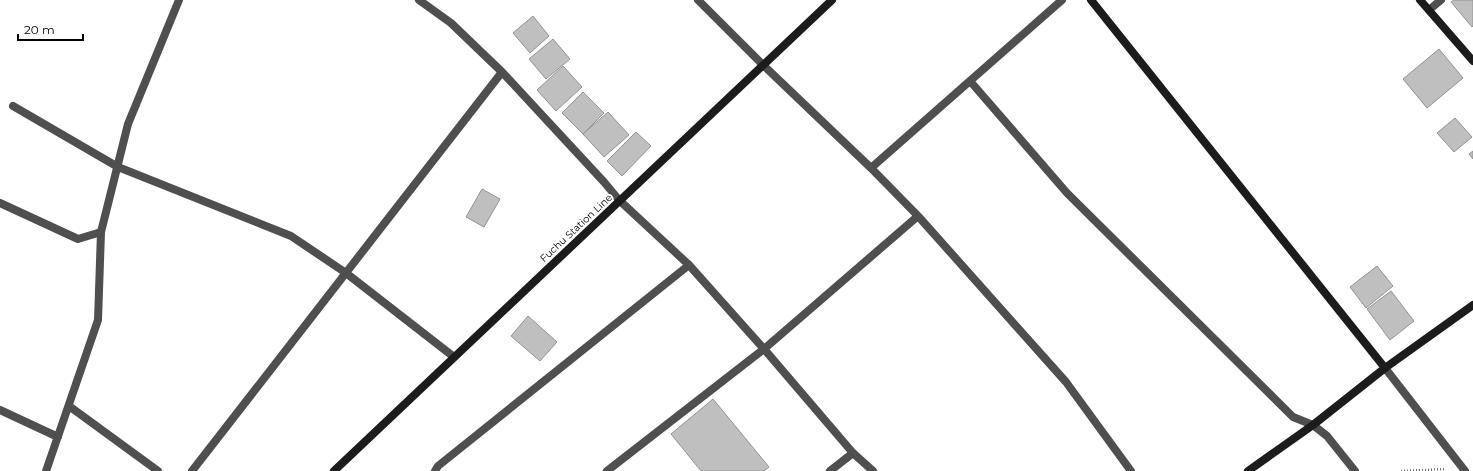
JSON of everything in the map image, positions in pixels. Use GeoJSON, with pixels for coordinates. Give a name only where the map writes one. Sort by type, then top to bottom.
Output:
{"type":"FeatureCollection","features":[{"type":"Feature","properties":{"kind":"street"},"geometry":{"type":"LineString","coordinates":[[46,471],[98,320],[102,232],[128,124],[179,0]]}},
{"type":"Feature","properties":{"kind":"street"},"geometry":{"type":"LineString","coordinates":[[419,0],[451,23],[502,72],[619,200],[689,265],[764,349],[853,453],[873,471]]}},
{"type":"Feature","properties":{"kind":"street"},"geometry":{"type":"LineString","coordinates":[[698,0],[871,168],[918,216],[1066,382],[1131,471]]}},
{"type":"Feature","properties":{"kind":"street","name":"Fuchu Station Line"},"geometry":{"type":"LineString","coordinates":[[334,471],[832,0]]}},
{"type":"Feature","properties":{"kind":"street"},"geometry":{"type":"LineString","coordinates":[[871,168],[1062,0]]}},
{"type":"Feature","properties":{"kind":"street"},"geometry":{"type":"LineString","coordinates":[[1091,0],[1385,368],[1464,470]]}},
{"type":"Feature","properties":{"kind":"street"},"geometry":{"type":"LineString","coordinates":[[1420,0],[1473,61]]}},
{"type":"Feature","properties":{"kind":"street"},"geometry":{"type":"LineString","coordinates":[[1429,10],[1441,0]]}},
{"type":"Feature","properties":{"kind":"street"},"geometry":{"type":"LineString","coordinates":[[192,471],[502,72]]}},
{"type":"Feature","properties":{"kind":"street"},"geometry":{"type":"LineString","coordinates":[[970,81],[1067,193],[1293,417],[1313,425],[1327,436],[1355,471]]}},
{"type":"Feature","properties":{"kind":"street"},"geometry":{"type":"LineString","coordinates":[[14,106],[118,167],[291,236],[346,273],[454,357]]}},
{"type":"Feature","properties":{"kind":"street"},"geometry":{"type":"LineString","coordinates":[[0,203],[78,239],[102,232]]}},
{"type":"Feature","properties":{"kind":"street"},"geometry":{"type":"LineString","coordinates":[[607,471],[764,349],[918,216]]}},
{"type":"Feature","properties":{"kind":"street"},"geometry":{"type":"LineString","coordinates":[[435,471],[438,466],[689,265]]}},
{"type":"Feature","properties":{"kind":"street"},"geometry":{"type":"LineString","coordinates":[[1248,471],[1313,425],[1385,368],[1473,305]]}},
{"type":"Feature","properties":{"kind":"street"},"geometry":{"type":"LineString","coordinates":[[69,406],[158,471]]}},
{"type":"Feature","properties":{"kind":"street"},"geometry":{"type":"LineString","coordinates":[[0,410],[58,437]]}},
{"type":"Feature","properties":{"kind":"street"},"geometry":{"type":"LineString","coordinates":[[830,471],[853,453]]}},
{"type":"Feature","properties":{"kind":"path"},"geometry":{"type":"LineString","coordinates":[[1401,471],[1464,470]]}},
{"type":"Feature","properties":{"kind":"building"},"geometry":{"type":"Polygon","coordinates":[[[1454,0],[1473,0],[1472,27],[1451,2],[1454,0]]]}},
{"type":"Feature","properties":{"kind":"building"},"geometry":{"type":"Polygon","coordinates":[[[533,16],[549,36],[530,53],[513,33],[533,16]]]}},
{"type":"Feature","properties":{"kind":"building"},"geometry":{"type":"Polygon","coordinates":[[[553,39],[570,59],[546,79],[529,59],[553,39]]]}},
{"type":"Feature","properties":{"kind":"building"},"geometry":{"type":"Polygon","coordinates":[[[1439,49],[1463,78],[1427,108],[1403,79],[1439,49]]]}},
{"type":"Feature","properties":{"kind":"building"},"geometry":{"type":"Polygon","coordinates":[[[563,66],[582,87],[556,111],[537,90],[563,66]]]}},
{"type":"Feature","properties":{"kind":"building"},"geometry":{"type":"Polygon","coordinates":[[[583,92],[604,113],[583,134],[562,113],[583,92]]]}},
{"type":"Feature","properties":{"kind":"building"},"geometry":{"type":"Polygon","coordinates":[[[608,112],[629,135],[604,157],[583,134],[608,112]]]}},
{"type":"Feature","properties":{"kind":"building"},"geometry":{"type":"Polygon","coordinates":[[[1455,118],[1472,137],[1454,152],[1437,133],[1455,118]]]}},
{"type":"Feature","properties":{"kind":"building"},"geometry":{"type":"Polygon","coordinates":[[[636,132],[651,146],[622,176],[607,161],[636,132]]]}},
{"type":"Feature","properties":{"kind":"building"},"geometry":{"type":"Polygon","coordinates":[[[1473,151],[1473,159],[1469,154],[1473,151]]]}},
{"type":"Feature","properties":{"kind":"building"},"geometry":{"type":"Polygon","coordinates":[[[482,189],[500,199],[484,227],[466,217],[482,189]]]}},
{"type":"Feature","properties":{"kind":"building"},"geometry":{"type":"Polygon","coordinates":[[[1377,266],[1393,286],[1366,308],[1350,287],[1377,266]]]}},
{"type":"Feature","properties":{"kind":"building"},"geometry":{"type":"Polygon","coordinates":[[[1391,291],[1414,321],[1390,340],[1367,309],[1391,291]]]}},
{"type":"Feature","properties":{"kind":"building"},"geometry":{"type":"Polygon","coordinates":[[[528,316],[557,342],[540,361],[511,336],[528,316]]]}},
{"type":"Feature","properties":{"kind":"building"},"geometry":{"type":"Polygon","coordinates":[[[713,399],[769,467],[764,471],[701,471],[671,434],[713,399]]]}}]}
